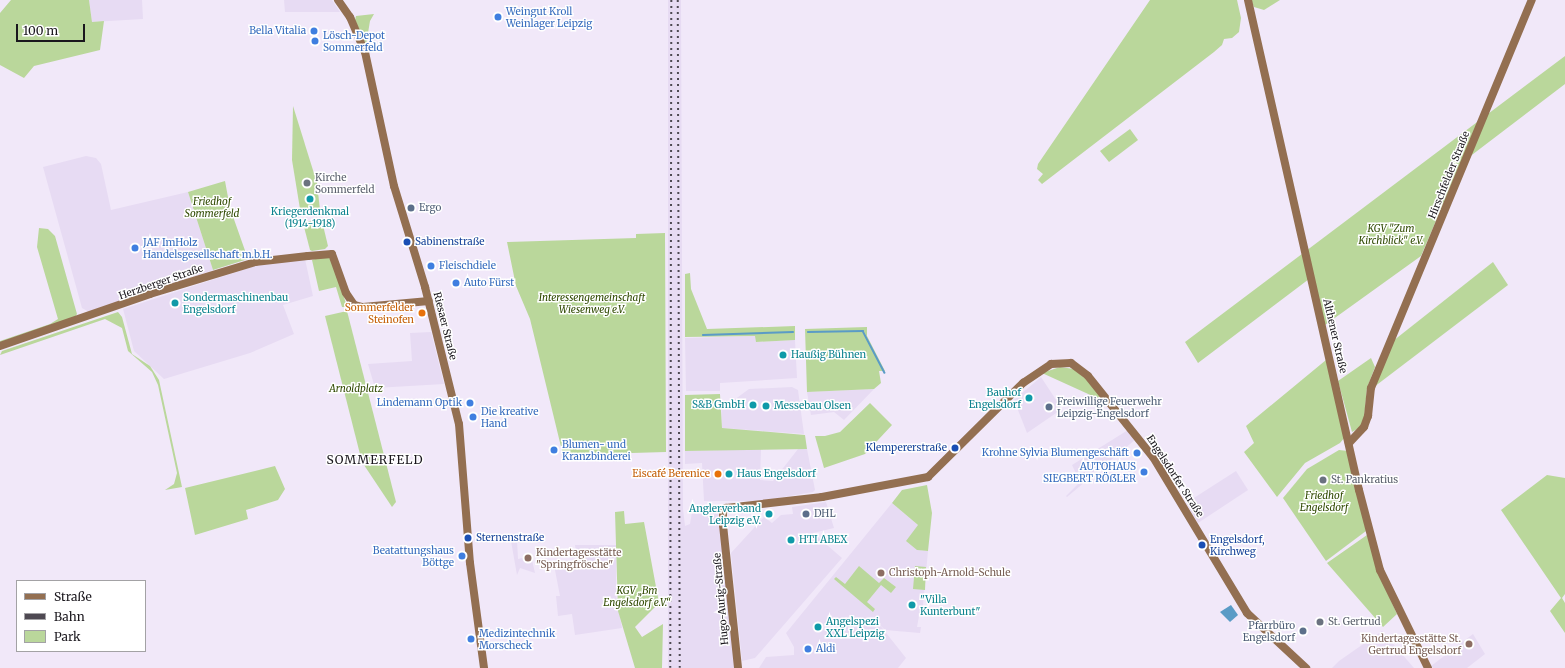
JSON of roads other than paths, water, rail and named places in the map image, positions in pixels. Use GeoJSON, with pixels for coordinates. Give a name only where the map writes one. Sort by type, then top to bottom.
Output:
{"type":"FeatureCollection","features":[{"type":"Feature","properties":{"kind":"main road","name":"Riesaer Straße"},"geometry":{"type":"LineString","coordinates":[[338,0],[350,17],[365,52],[394,186],[428,302],[461,430],[470,563],[484,668]]}},
{"type":"Feature","properties":{"kind":"main road","name":"Althener Straße"},"geometry":{"type":"LineString","coordinates":[[1248,0],[1349,443],[1385,584],[1428,668]]}},
{"type":"Feature","properties":{"kind":"main road","name":"Hirschfelder Straße"},"geometry":{"type":"LineString","coordinates":[[1349,443],[1364,427],[1368,416],[1370,388],[1532,0]]}},
{"type":"Feature","properties":{"kind":"main road","name":"Herzberger Straße"},"geometry":{"type":"LineString","coordinates":[[0,346],[150,294],[255,262],[332,254],[346,294],[354,305],[363,307],[428,302]]}},
{"type":"Feature","properties":{"kind":"main road","name":"Engelsdorfer Straße"},"geometry":{"type":"LineString","coordinates":[[726,508],[822,497],[918,480],[933,474],[962,447],[970,436],[1007,396],[1044,367],[1062,362],[1080,368],[1153,457],[1247,612],[1306,668]]}},
{"type":"Feature","properties":{"kind":"main road","name":"Hugo-Aurig-Straße"},"geometry":{"type":"LineString","coordinates":[[726,508],[724,529],[738,668]]}},
{"type":"Feature","properties":{"kind":"water"},"geometry":{"type":"Polygon","coordinates":[[[1231,605],[1238,615],[1230,622],[1220,612],[1231,605]]]}},
{"type":"Feature","properties":{"kind":"waterway"},"geometry":{"type":"LineString","coordinates":[[808,332],[863,331],[885,373]]}},
{"type":"Feature","properties":{"kind":"waterway"},"geometry":{"type":"LineString","coordinates":[[703,335],[793,332]]}},
{"type":"Feature","properties":{"kind":"railway"},"geometry":{"type":"LineString","coordinates":[[670,668],[671,0]]}},
{"type":"Feature","properties":{"kind":"railway"},"geometry":{"type":"LineString","coordinates":[[678,0],[680,668]]}},
{"type":"Feature","properties":{"kind":"place","name":"Weingut Kroll Weinlager Leipzig"},"geometry":{"type":"Point","coordinates":[498,17]}},
{"type":"Feature","properties":{"kind":"place","name":"Bella Vitalia"},"geometry":{"type":"Point","coordinates":[314,31]}},
{"type":"Feature","properties":{"kind":"place","name":"Lösch-Depot Sommerfeld"},"geometry":{"type":"Point","coordinates":[315,41]}},
{"type":"Feature","properties":{"kind":"place","name":"Kirche Sommerfeld"},"geometry":{"type":"Point","coordinates":[307,183]}},
{"type":"Feature","properties":{"kind":"place","name":"Kriegerdenkmal (1914-1918)"},"geometry":{"type":"Point","coordinates":[310,199]}},
{"type":"Feature","properties":{"kind":"place","name":"Ergo"},"geometry":{"type":"Point","coordinates":[411,208]}},
{"type":"Feature","properties":{"kind":"place","name":"Sabinenstraße"},"geometry":{"type":"Point","coordinates":[407,242]}},
{"type":"Feature","properties":{"kind":"place","name":"JAF ImHolz Handelsgesellschaft m.b.H."},"geometry":{"type":"Point","coordinates":[135,248]}},
{"type":"Feature","properties":{"kind":"place","name":"Fleischdiele"},"geometry":{"type":"Point","coordinates":[431,266]}},
{"type":"Feature","properties":{"kind":"place","name":"Auto Fürst"},"geometry":{"type":"Point","coordinates":[456,283]}},
{"type":"Feature","properties":{"kind":"place","name":"Sondermaschinenbau Engelsdorf"},"geometry":{"type":"Point","coordinates":[175,303]}},
{"type":"Feature","properties":{"kind":"place","name":"Sommerfelder Steinofen"},"geometry":{"type":"Point","coordinates":[422,313]}},
{"type":"Feature","properties":{"kind":"place","name":"Haußig Bühnen"},"geometry":{"type":"Point","coordinates":[783,355]}},
{"type":"Feature","properties":{"kind":"place","name":"Bauhof Engelsdorf"},"geometry":{"type":"Point","coordinates":[1029,398]}},
{"type":"Feature","properties":{"kind":"place","name":"Lindemann Optik"},"geometry":{"type":"Point","coordinates":[470,403]}},
{"type":"Feature","properties":{"kind":"place","name":"S&B GmbH"},"geometry":{"type":"Point","coordinates":[753,405]}},
{"type":"Feature","properties":{"kind":"place","name":"Messebau Olsen"},"geometry":{"type":"Point","coordinates":[766,406]}},
{"type":"Feature","properties":{"kind":"place","name":"Freiwillige Feuerwehr Leipzig-Engelsdorf"},"geometry":{"type":"Point","coordinates":[1049,407]}},
{"type":"Feature","properties":{"kind":"place","name":"Die kreative Hand"},"geometry":{"type":"Point","coordinates":[473,417]}},
{"type":"Feature","properties":{"kind":"place","name":"Klempererstraße"},"geometry":{"type":"Point","coordinates":[955,448]}},
{"type":"Feature","properties":{"kind":"place","name":"Blumen- und Kranzbinderei"},"geometry":{"type":"Point","coordinates":[554,450]}},
{"type":"Feature","properties":{"kind":"place","name":"Krohne Sylvia Blumengeschäft"},"geometry":{"type":"Point","coordinates":[1137,453]}},
{"type":"Feature","properties":{"kind":"place","name":"AUTOHAUS SIEGBERT RÖßLER"},"geometry":{"type":"Point","coordinates":[1144,472]}},
{"type":"Feature","properties":{"kind":"place","name":"Eiscafé Berenice"},"geometry":{"type":"Point","coordinates":[718,474]}},
{"type":"Feature","properties":{"kind":"place","name":"Haus Engelsdorf"},"geometry":{"type":"Point","coordinates":[729,474]}},
{"type":"Feature","properties":{"kind":"place","name":"St. Pankratius"},"geometry":{"type":"Point","coordinates":[1323,480]}},
{"type":"Feature","properties":{"kind":"place","name":"Anglerverband Leipzig e.V."},"geometry":{"type":"Point","coordinates":[769,514]}},
{"type":"Feature","properties":{"kind":"place","name":"DHL"},"geometry":{"type":"Point","coordinates":[806,514]}},
{"type":"Feature","properties":{"kind":"place","name":"Sternenstraße"},"geometry":{"type":"Point","coordinates":[468,538]}},
{"type":"Feature","properties":{"kind":"place","name":"HTI ABEX"},"geometry":{"type":"Point","coordinates":[791,540]}},
{"type":"Feature","properties":{"kind":"place","name":"Engelsdorf, Kirchweg"},"geometry":{"type":"Point","coordinates":[1202,545]}},
{"type":"Feature","properties":{"kind":"place","name":"Beatattungshaus Böttge"},"geometry":{"type":"Point","coordinates":[462,556]}},
{"type":"Feature","properties":{"kind":"place","name":"Kindertagesstätte \"Springfrösche\""},"geometry":{"type":"Point","coordinates":[528,558]}},
{"type":"Feature","properties":{"kind":"place","name":"Christoph-Arnold-Schule"},"geometry":{"type":"Point","coordinates":[881,573]}},
{"type":"Feature","properties":{"kind":"place","name":"\"Villa Kunterbunt\""},"geometry":{"type":"Point","coordinates":[912,605]}},
{"type":"Feature","properties":{"kind":"place","name":"St. Gertrud"},"geometry":{"type":"Point","coordinates":[1320,622]}},
{"type":"Feature","properties":{"kind":"place","name":"Angelspezi XXL Leipzig"},"geometry":{"type":"Point","coordinates":[818,627]}},
{"type":"Feature","properties":{"kind":"place","name":"Pfarrbüro Engelsdorf"},"geometry":{"type":"Point","coordinates":[1303,631]}},
{"type":"Feature","properties":{"kind":"place","name":"Medizintechnik Morscheck"},"geometry":{"type":"Point","coordinates":[471,639]}},
{"type":"Feature","properties":{"kind":"place","name":"Kindertagesstätte St. Gertrud Engelsdorf"},"geometry":{"type":"Point","coordinates":[1469,644]}},
{"type":"Feature","properties":{"kind":"place","name":"Aldi"},"geometry":{"type":"Point","coordinates":[808,649]}},
{"type":"Feature","properties":{"kind":"district","name":"SOMMERFELD"},"geometry":{"type":"Point","coordinates":[375,460]}},
{"type":"Feature","properties":{"kind":"park label","name":"Friedhof Sommerfeld"},"geometry":{"type":"Point","coordinates":[212,206]}},
{"type":"Feature","properties":{"kind":"park label","name":"KGV \"Zum Kirchblick\" e.V."},"geometry":{"type":"Point","coordinates":[1391,234]}},
{"type":"Feature","properties":{"kind":"park label","name":"Interessengemeinschaft Wiesenweg e.V."},"geometry":{"type":"Point","coordinates":[592,302]}},
{"type":"Feature","properties":{"kind":"park label","name":"Arnoldplatz"},"geometry":{"type":"Point","coordinates":[356,389]}},
{"type":"Feature","properties":{"kind":"park label","name":"Friedhof Engelsdorf"},"geometry":{"type":"Point","coordinates":[1324,500]}},
{"type":"Feature","properties":{"kind":"park label","name":"KGV „Bm Engelsdorf e.V.“"},"geometry":{"type":"Point","coordinates":[637,596]}}]}
